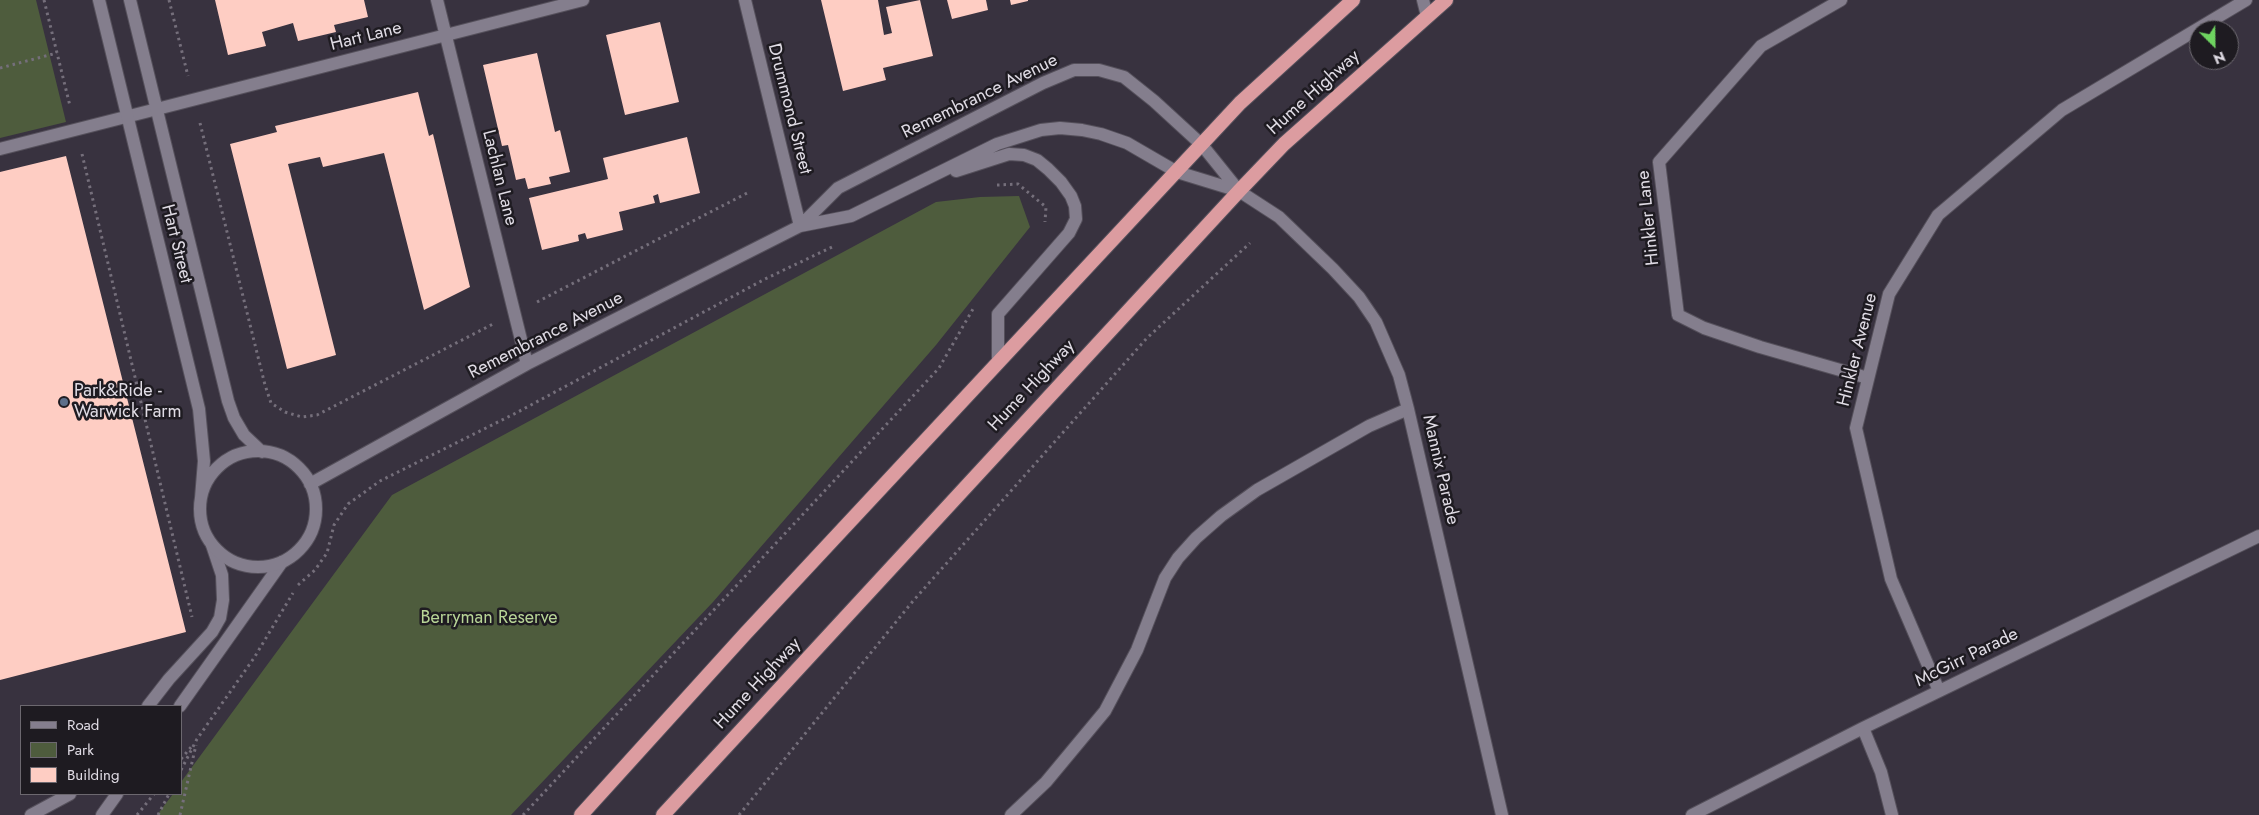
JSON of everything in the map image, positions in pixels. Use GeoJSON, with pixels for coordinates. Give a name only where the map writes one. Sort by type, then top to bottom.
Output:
{"type":"FeatureCollection","features":[{"type":"Feature","properties":{"kind":"highway"},"geometry":{"type":"LineString","coordinates":[[581,815],[745,634],[1240,103],[1353,0]]}},
{"type":"Feature","properties":{"kind":"highway","name":"Hume Highway"},"geometry":{"type":"LineString","coordinates":[[663,815],[1284,144],[1446,0]]}},
{"type":"Feature","properties":{"kind":"street","name":"Hart Street"},"geometry":{"type":"LineString","coordinates":[[99,0],[198,409],[204,461],[201,498]]}},
{"type":"Feature","properties":{"kind":"street","name":"Hart Street"},"geometry":{"type":"LineString","coordinates":[[130,0],[228,401],[234,418],[244,435],[262,452]]}},
{"type":"Feature","properties":{"kind":"street","name":"Lachlan Lane"},"geometry":{"type":"LineString","coordinates":[[437,0],[527,364]]}},
{"type":"Feature","properties":{"kind":"street","name":"Hart Lane"},"geometry":{"type":"LineString","coordinates":[[0,149],[583,0]]}},
{"type":"Feature","properties":{"kind":"street","name":"Drummond Street"},"geometry":{"type":"LineString","coordinates":[[745,0],[800,226]]}},
{"type":"Feature","properties":{"kind":"street"},"geometry":{"type":"LineString","coordinates":[[1423,0],[1427,16]]}},
{"type":"Feature","properties":{"kind":"street","name":"Hinkler Lane"},"geometry":{"type":"LineString","coordinates":[[1841,0],[1761,46],[1659,162],[1678,314],[1704,328],[1760,347],[1868,378]]}},
{"type":"Feature","properties":{"kind":"street","name":"Hinkler Avenue"},"geometry":{"type":"LineString","coordinates":[[1939,691],[1891,578],[1856,428],[1889,294],[1938,215],[2062,110],[2246,0]]}},
{"type":"Feature","properties":{"kind":"street","name":"Remembrance Avenue"},"geometry":{"type":"LineString","coordinates":[[800,226],[838,188],[1042,83],[1074,70],[1098,70],[1124,77],[1154,101],[1202,145]]}},
{"type":"Feature","properties":{"kind":"street","name":"Remembrance Avenue"},"geometry":{"type":"LineString","coordinates":[[310,484],[527,364],[800,226],[851,216],[997,144],[1041,130],[1060,128],[1082,130],[1126,144],[1177,172]]}},
{"type":"Feature","properties":{"kind":"street","name":"Mannix Parade"},"geometry":{"type":"LineString","coordinates":[[1202,145],[1239,191]]}},
{"type":"Feature","properties":{"kind":"street","name":"Remembrance Avenue"},"geometry":{"type":"LineString","coordinates":[[917,184],[1009,154],[1024,155],[1037,160],[1048,169],[1071,196],[1076,219],[1070,233],[998,314],[998,363]]}},
{"type":"Feature","properties":{"kind":"street","name":"Mannix Parade"},"geometry":{"type":"LineString","coordinates":[[1177,172],[1239,191],[1279,217],[1359,297],[1376,322],[1389,350],[1408,409],[1502,815]]}},
{"type":"Feature","properties":{"kind":"street"},"geometry":{"type":"LineString","coordinates":[[1011,815],[1046,782],[1105,710],[1137,650],[1165,578],[1178,558],[1196,538],[1238,502],[1257,490],[1369,426],[1408,409]]}},
{"type":"Feature","properties":{"kind":"street"},"geometry":{"type":"LineString","coordinates":[[149,705],[169,679],[212,632],[220,618],[224,600],[222,575],[202,523],[201,498],[207,483],[217,469],[238,456],[262,452],[277,454],[290,461],[302,471],[310,484],[316,502],[315,520],[309,537],[297,552],[282,562],[263,567],[244,565],[226,558],[212,545]]}},
{"type":"Feature","properties":{"kind":"street","name":"McGirr Parade"},"geometry":{"type":"LineString","coordinates":[[1692,815],[1863,728],[2259,536]]}},
{"type":"Feature","properties":{"kind":"street"},"geometry":{"type":"LineString","coordinates":[[181,705],[282,562]]}},
{"type":"Feature","properties":{"kind":"street"},"geometry":{"type":"LineString","coordinates":[[1863,728],[1881,772],[1892,815]]}},
{"type":"Feature","properties":{"kind":"street"},"geometry":{"type":"LineString","coordinates":[[31,815],[68,795]]}},
{"type":"Feature","properties":{"kind":"street"},"geometry":{"type":"LineString","coordinates":[[102,815],[116,795]]}},
{"type":"Feature","properties":{"kind":"path"},"geometry":{"type":"LineString","coordinates":[[44,0],[72,115]]}},
{"type":"Feature","properties":{"kind":"path"},"geometry":{"type":"LineString","coordinates":[[169,0],[265,385],[271,403],[285,412],[302,417],[317,415],[749,192]]}},
{"type":"Feature","properties":{"kind":"path"},"geometry":{"type":"LineString","coordinates":[[0,68],[57,53]]}},
{"type":"Feature","properties":{"kind":"path"},"geometry":{"type":"LineString","coordinates":[[81,152],[193,620]]}},
{"type":"Feature","properties":{"kind":"path"},"geometry":{"type":"LineString","coordinates":[[990,186],[1018,184],[1046,207],[1044,224]]}},
{"type":"Feature","properties":{"kind":"path"},"geometry":{"type":"LineString","coordinates":[[739,815],[913,601],[1134,352],[1250,243]]}},
{"type":"Feature","properties":{"kind":"path"},"geometry":{"type":"LineString","coordinates":[[182,758],[254,658],[297,586],[315,570],[327,553],[334,525],[348,504],[380,481],[516,413],[765,279],[837,244]]}},
{"type":"Feature","properties":{"kind":"path"},"geometry":{"type":"LineString","coordinates":[[523,815],[939,368],[968,314],[975,307]]}},
{"type":"Feature","properties":{"kind":"path"},"geometry":{"type":"LineString","coordinates":[[182,768],[197,739]]}},
{"type":"Feature","properties":{"kind":"path"},"geometry":{"type":"LineString","coordinates":[[180,815],[197,739]]}},
{"type":"Feature","properties":{"kind":"path"},"geometry":{"type":"LineString","coordinates":[[137,815],[153,795]]}},
{"type":"Feature","properties":{"kind":"path"},"geometry":{"type":"LineString","coordinates":[[158,815],[168,795]]}},
{"type":"Feature","properties":{"kind":"green space"},"geometry":{"type":"Polygon","coordinates":[[[0,0],[36,0],[66,122],[0,138],[0,0]]]}},
{"type":"Feature","properties":{"kind":"green space","name":"Berryman Reserve"},"geometry":{"type":"Polygon","coordinates":[[[1019,196],[1030,227],[936,345],[713,602],[511,815],[157,815],[172,795],[182,795],[182,781],[392,495],[936,202],[980,197],[1019,196]]]}},
{"type":"Feature","properties":{"kind":"building"},"geometry":{"type":"Polygon","coordinates":[[[215,0],[364,0],[368,17],[334,25],[336,32],[298,41],[293,23],[262,32],[266,46],[228,55],[215,0]]]}},
{"type":"Feature","properties":{"kind":"building"},"geometry":{"type":"Polygon","coordinates":[[[821,0],[878,0],[884,35],[892,33],[886,7],[920,0],[933,56],[883,68],[886,80],[843,91],[821,0]]]}},
{"type":"Feature","properties":{"kind":"building"},"geometry":{"type":"Polygon","coordinates":[[[947,0],[986,0],[988,10],[952,19],[947,0]]]}},
{"type":"Feature","properties":{"kind":"building"},"geometry":{"type":"Polygon","coordinates":[[[1010,0],[1028,0],[1028,1],[1011,5],[1010,0]]]}},
{"type":"Feature","properties":{"kind":"building"},"geometry":{"type":"Polygon","coordinates":[[[660,22],[679,102],[625,115],[606,35],[660,22]]]}},
{"type":"Feature","properties":{"kind":"building"},"geometry":{"type":"Polygon","coordinates":[[[537,53],[555,132],[560,130],[570,172],[549,177],[551,184],[528,189],[525,178],[516,180],[508,145],[502,146],[483,65],[537,53]]]}},
{"type":"Feature","properties":{"kind":"building"},"geometry":{"type":"Polygon","coordinates":[[[418,92],[429,136],[433,134],[470,287],[424,310],[384,153],[323,167],[320,157],[288,164],[336,355],[287,369],[230,144],[277,132],[275,126],[418,92]]]}},
{"type":"Feature","properties":{"kind":"building"},"geometry":{"type":"Polygon","coordinates":[[[687,137],[700,193],[660,203],[658,194],[653,196],[655,203],[619,212],[623,230],[587,239],[585,233],[578,235],[579,241],[542,250],[529,198],[608,179],[603,158],[687,137]]]}},
{"type":"Feature","properties":{"kind":"building","name":"Park&Ride - Warwick Farm"},"geometry":{"type":"Polygon","coordinates":[[[66,156],[186,632],[0,680],[0,172],[66,156]]]}},
{"type":"Feature","properties":{"kind":"place","name":"Park&Ride - Warwick Farm"},"geometry":{"type":"Point","coordinates":[64,402]}}]}
